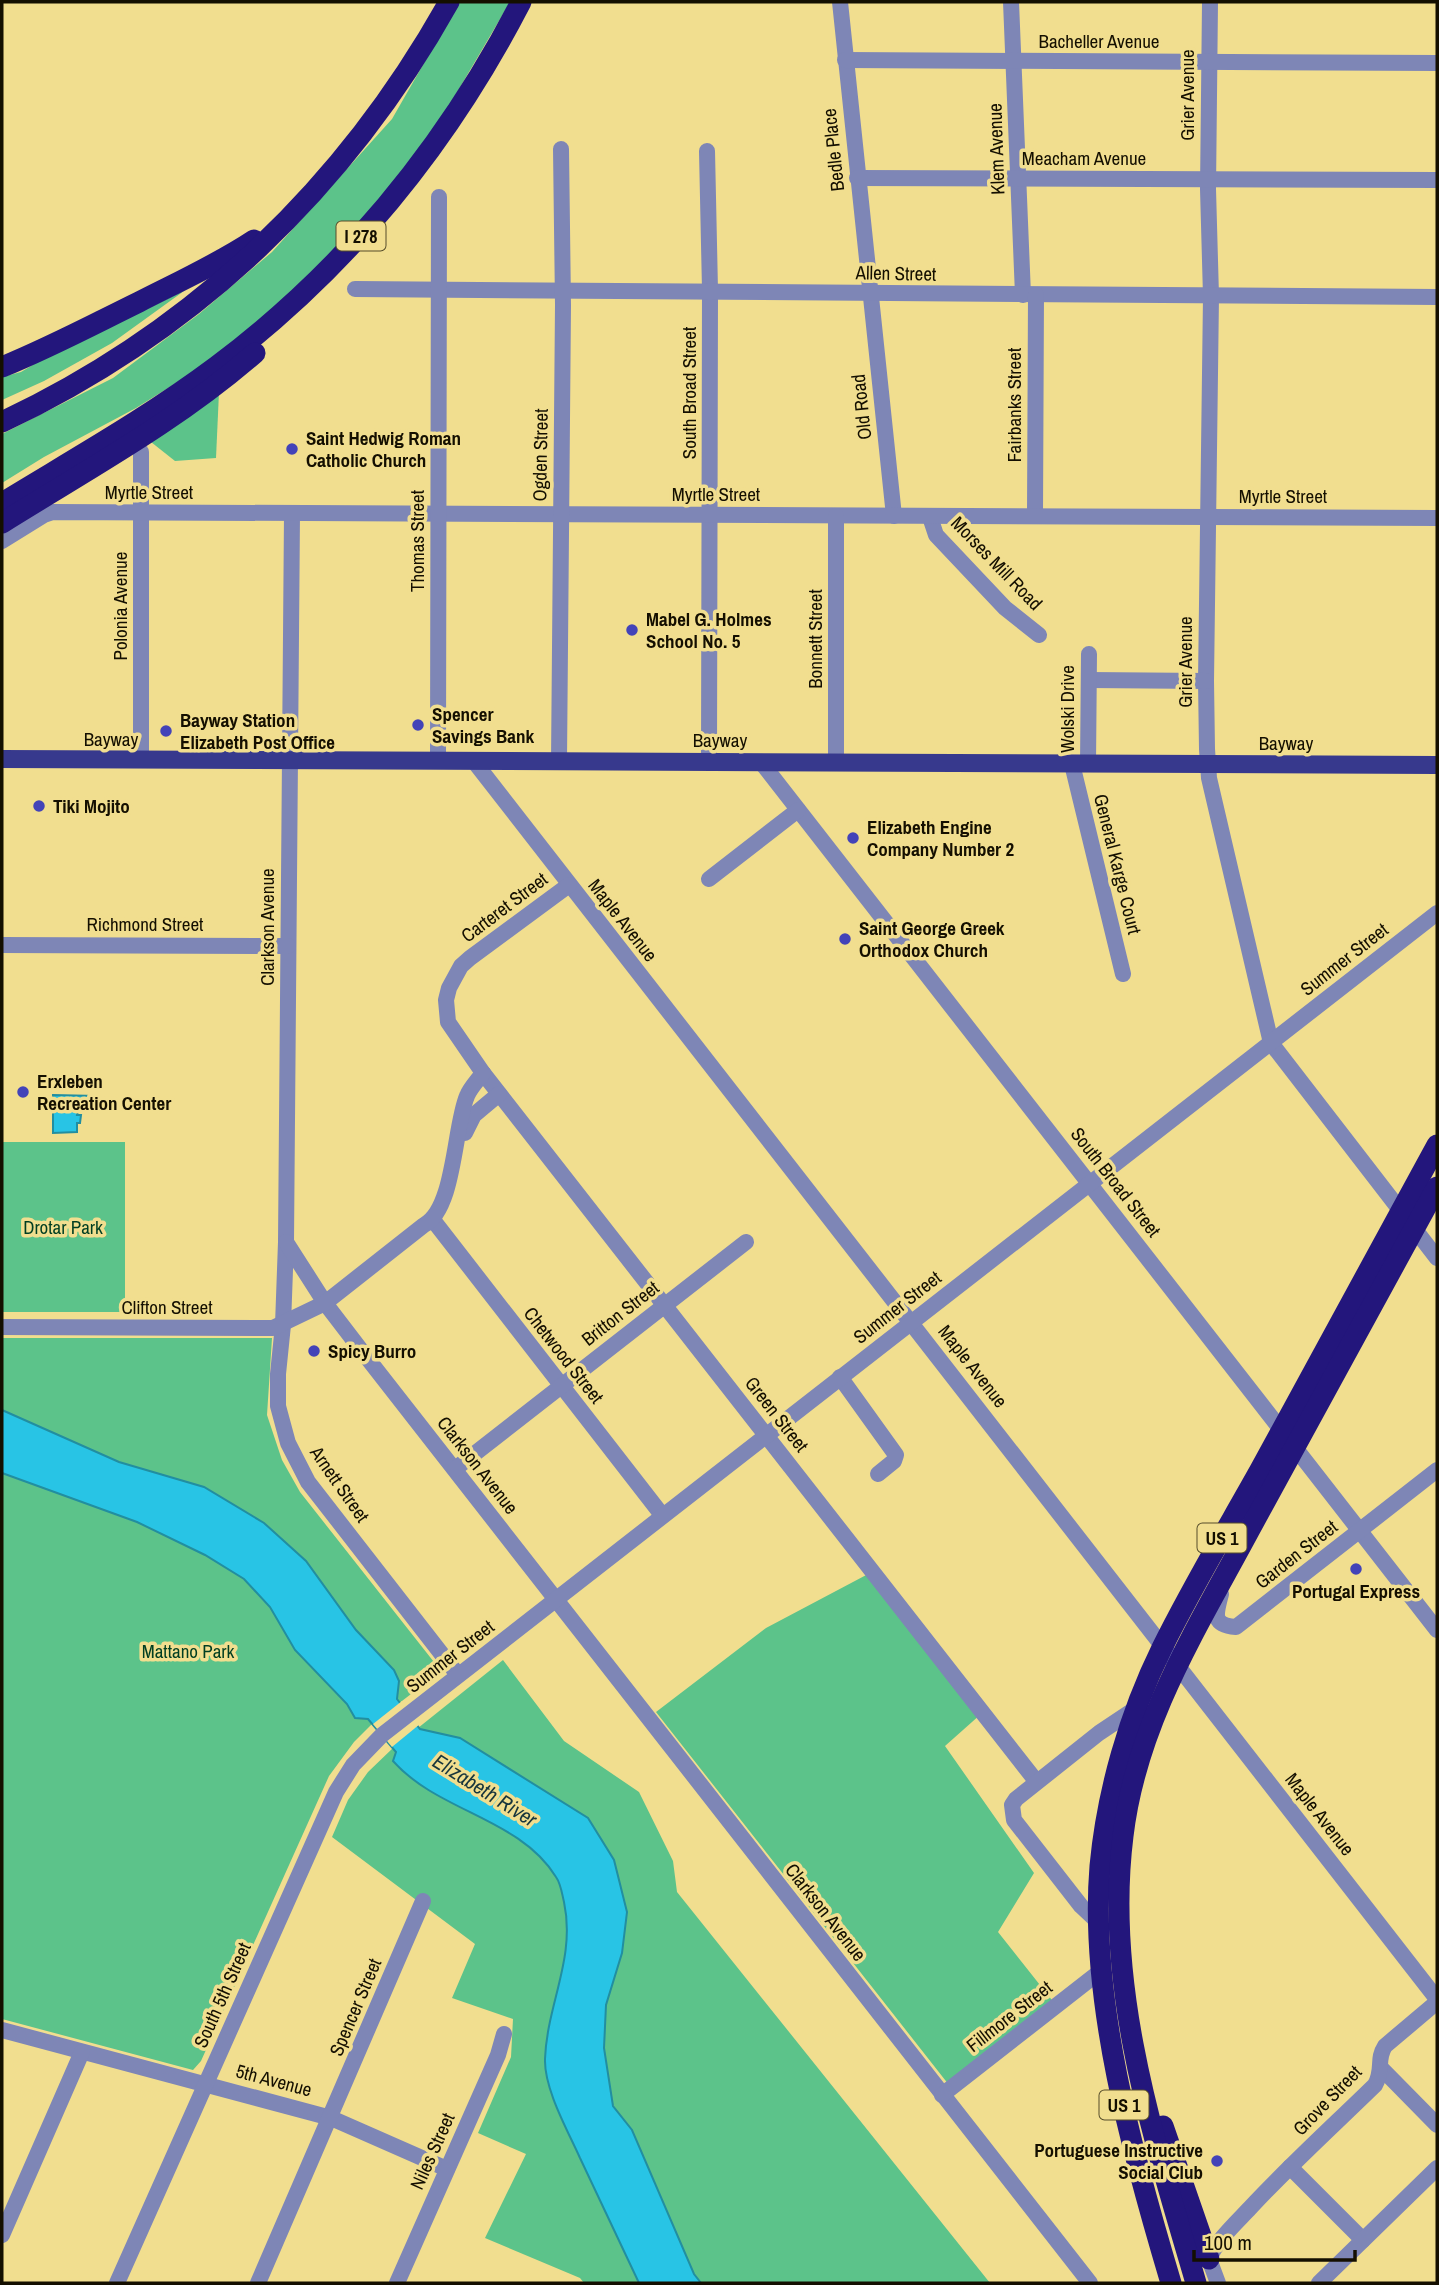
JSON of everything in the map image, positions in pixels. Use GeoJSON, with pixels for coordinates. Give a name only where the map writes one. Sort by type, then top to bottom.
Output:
{"type":"FeatureCollection","features":[{"type":"Feature","properties":{"kind":"highway"},"geometry":{"type":"LineString","coordinates":[[2,422],[116,358],[182,313],[242,264],[334,170],[381,111],[418,56],[449,2]]}},
{"type":"Feature","properties":{"kind":"highway","name":"I 278"},"geometry":{"type":"LineString","coordinates":[[2,490],[143,416],[197,380],[258,334],[322,276],[371,225],[441,136],[483,71],[521,2]]}},
{"type":"Feature","properties":{"kind":"highway"},"geometry":{"type":"LineString","coordinates":[[2,366],[56,343],[222,260],[296,211]]}},
{"type":"Feature","properties":{"kind":"highway"},"geometry":{"type":"LineString","coordinates":[[2,523],[138,441],[215,386],[321,291],[371,225]]}},
{"type":"Feature","properties":{"kind":"highway"},"geometry":{"type":"LineString","coordinates":[[2,412],[69,386]]}},
{"type":"Feature","properties":{"kind":"highway"},"geometry":{"type":"LineString","coordinates":[[2,503],[143,416]]}},
{"type":"Feature","properties":{"kind":"highway","name":"US 1"},"geometry":{"type":"LineString","coordinates":[[1196,2283],[1145,2098],[1132,2042],[1122,1969],[1119,1896],[1123,1835],[1135,1776],[1154,1716],[1177,1665],[1227,1572],[1288,1437],[1437,1145]]}},
{"type":"Feature","properties":{"kind":"highway","name":"US 1"},"geometry":{"type":"LineString","coordinates":[[1171,2283],[1132,2143],[1111,2040],[1098,1922],[1100,1866],[1107,1816],[1126,1737],[1163,1647],[1415,1229],[1437,1187]]}},
{"type":"Feature","properties":{"kind":"highway"},"geometry":{"type":"LineString","coordinates":[[1145,2098],[1167,2131],[1209,2259]]}},
{"type":"Feature","properties":{"kind":"main road","name":"Bayway"},"geometry":{"type":"LineString","coordinates":[[2,759],[1437,765]]}},
{"type":"Feature","properties":{"kind":"street","name":"Bedle Place"},"geometry":{"type":"LineString","coordinates":[[840,2],[869,293]]}},
{"type":"Feature","properties":{"kind":"street","name":"Klem Avenue"},"geometry":{"type":"LineString","coordinates":[[1011,2],[1018,180],[1029,295]]}},
{"type":"Feature","properties":{"kind":"street","name":"Grier Avenue"},"geometry":{"type":"LineString","coordinates":[[1210,2],[1208,179],[1211,296],[1207,517],[1207,764],[1271,1044],[1437,1258]]}},
{"type":"Feature","properties":{"kind":"street","name":"Bacheller Avenue"},"geometry":{"type":"LineString","coordinates":[[845,60],[1437,63]]}},
{"type":"Feature","properties":{"kind":"street","name":"Ogden Street"},"geometry":{"type":"LineString","coordinates":[[559,761],[563,289],[561,149]]}},
{"type":"Feature","properties":{"kind":"street","name":"South Broad Street"},"geometry":{"type":"LineString","coordinates":[[707,151],[710,290],[709,761]]}},
{"type":"Feature","properties":{"kind":"street","name":"Meacham Avenue"},"geometry":{"type":"LineString","coordinates":[[857,178],[1437,180]]}},
{"type":"Feature","properties":{"kind":"street","name":"Thomas Street"},"geometry":{"type":"LineString","coordinates":[[438,760],[439,197]]}},
{"type":"Feature","properties":{"kind":"street","name":"Allen Street"},"geometry":{"type":"LineString","coordinates":[[355,289],[1437,297]]}},
{"type":"Feature","properties":{"kind":"street","name":"Old Road"},"geometry":{"type":"LineString","coordinates":[[869,293],[873,305],[894,516]]}},
{"type":"Feature","properties":{"kind":"street","name":"Fairbanks Street"},"geometry":{"type":"LineString","coordinates":[[1029,295],[1035,516]]}},
{"type":"Feature","properties":{"kind":"street","name":"Polonia Avenue"},"geometry":{"type":"LineString","coordinates":[[141,452],[141,760]]}},
{"type":"Feature","properties":{"kind":"street","name":"Myrtle Street"},"geometry":{"type":"LineString","coordinates":[[2,541],[53,512],[1437,517]]}},
{"type":"Feature","properties":{"kind":"street","name":"Clarkson Avenue"},"geometry":{"type":"LineString","coordinates":[[292,514],[286,1242],[325,1303],[1090,2283]]}},
{"type":"Feature","properties":{"kind":"street","name":"Bonnett Street"},"geometry":{"type":"LineString","coordinates":[[836,516],[836,762]]}},
{"type":"Feature","properties":{"kind":"street","name":"Morses Mill Road"},"geometry":{"type":"LineString","coordinates":[[930,517],[936,536],[1005,608],[1039,635]]}},
{"type":"Feature","properties":{"kind":"street","name":"Wolski Drive"},"geometry":{"type":"LineString","coordinates":[[1080,764],[1089,680],[1089,654]]}},
{"type":"Feature","properties":{"kind":"street"},"geometry":{"type":"LineString","coordinates":[[1089,680],[1206,681]]}},
{"type":"Feature","properties":{"kind":"street","name":"Maple Avenue"},"geometry":{"type":"LineString","coordinates":[[473,760],[1437,2001]]}},
{"type":"Feature","properties":{"kind":"street","name":"South Broad Street"},"geometry":{"type":"LineString","coordinates":[[761,762],[1437,1630]]}},
{"type":"Feature","properties":{"kind":"street","name":"General Karge Court"},"geometry":{"type":"LineString","coordinates":[[1080,764],[1123,974]]}},
{"type":"Feature","properties":{"kind":"street"},"geometry":{"type":"LineString","coordinates":[[709,879],[798,810]]}},
{"type":"Feature","properties":{"kind":"street","name":"Carteret Street"},"geometry":{"type":"LineString","coordinates":[[482,1073],[448,1022],[446,1000],[449,988],[461,966],[470,958],[569,885]]}},
{"type":"Feature","properties":{"kind":"street","name":"Summer Street"},"geometry":{"type":"LineString","coordinates":[[382,1735],[1437,913]]}},
{"type":"Feature","properties":{"kind":"street","name":"Richmond Street"},"geometry":{"type":"LineString","coordinates":[[2,945],[288,946]]}},
{"type":"Feature","properties":{"kind":"street"},"geometry":{"type":"LineString","coordinates":[[325,1303],[433,1220],[439,1211],[456,1151],[467,1096],[482,1073]]}},
{"type":"Feature","properties":{"kind":"street","name":"Green Street"},"geometry":{"type":"LineString","coordinates":[[482,1073],[1037,1781]]}},
{"type":"Feature","properties":{"kind":"street"},"geometry":{"type":"LineString","coordinates":[[456,1151],[474,1115],[499,1094]]}},
{"type":"Feature","properties":{"kind":"street","name":"Chetwood Street"},"geometry":{"type":"LineString","coordinates":[[433,1220],[662,1515]]}},
{"type":"Feature","properties":{"kind":"street","name":"Arnett Street"},"geometry":{"type":"LineString","coordinates":[[286,1242],[278,1374],[278,1406],[282,1427],[296,1462],[308,1482],[458,1675]]}},
{"type":"Feature","properties":{"kind":"street","name":"Britton Street"},"geometry":{"type":"LineString","coordinates":[[455,1469],[746,1242]]}},
{"type":"Feature","properties":{"kind":"street","name":"Clifton Street"},"geometry":{"type":"LineString","coordinates":[[2,1327],[273,1328],[325,1303]]}},
{"type":"Feature","properties":{"kind":"street"},"geometry":{"type":"LineString","coordinates":[[840,1377],[896,1455],[894,1461],[878,1474]]}},
{"type":"Feature","properties":{"kind":"street","name":"Garden Street"},"geometry":{"type":"LineString","coordinates":[[1227,1572],[1216,1617],[1224,1625],[1236,1626],[1437,1470]]}},
{"type":"Feature","properties":{"kind":"street"},"geometry":{"type":"LineString","coordinates":[[1098,1922],[1081,1906],[1014,1820],[1012,1805],[1037,1781],[1138,1707]]}},
{"type":"Feature","properties":{"kind":"street","name":"South 5th Street"},"geometry":{"type":"LineString","coordinates":[[117,2283],[336,1792],[353,1765],[382,1735]]}},
{"type":"Feature","properties":{"kind":"street","name":"Spencer Street"},"geometry":{"type":"LineString","coordinates":[[258,2283],[423,1901]]}},
{"type":"Feature","properties":{"kind":"street","name":"Fillmore Street"},"geometry":{"type":"LineString","coordinates":[[942,2095],[1102,1970]]}},
{"type":"Feature","properties":{"kind":"street","name":"Grove Street"},"geometry":{"type":"LineString","coordinates":[[1209,2259],[1235,2223],[1375,2085],[1382,2069],[1379,2061],[1385,2046],[1437,2001]]}},
{"type":"Feature","properties":{"kind":"street","name":"5th Avenue"},"geometry":{"type":"LineString","coordinates":[[2,2030],[331,2118],[447,2169]]}},
{"type":"Feature","properties":{"kind":"street","name":"Niles Street"},"geometry":{"type":"LineString","coordinates":[[397,2283],[498,2055],[504,2034]]}},
{"type":"Feature","properties":{"kind":"street"},"geometry":{"type":"LineString","coordinates":[[2,2235],[82,2052]]}},
{"type":"Feature","properties":{"kind":"street"},"geometry":{"type":"LineString","coordinates":[[1382,2069],[1437,2125]]}},
{"type":"Feature","properties":{"kind":"street"},"geometry":{"type":"LineString","coordinates":[[1290,2167],[1363,2240]]}},
{"type":"Feature","properties":{"kind":"street"},"geometry":{"type":"LineString","coordinates":[[1319,2283],[1437,2168]]}},
{"type":"Feature","properties":{"kind":"street"},"geometry":{"type":"LineString","coordinates":[[1200,2227],[1216,2229],[1235,2223]]}},
{"type":"Feature","properties":{"kind":"street"},"geometry":{"type":"LineString","coordinates":[[1209,2259],[1218,2283]]}},
{"type":"Feature","properties":{"kind":"green space"},"geometry":{"type":"Polygon","coordinates":[[[459,2],[510,2],[439,123],[378,207],[302,284],[208,363],[136,408],[44,457],[2,483],[2,434],[113,378],[199,314],[272,252],[392,119],[459,2]]]}},
{"type":"Feature","properties":{"kind":"green space"},"geometry":{"type":"Polygon","coordinates":[[[184,291],[112,343],[44,381],[2,400],[2,377],[21,372],[51,354],[184,291]]]}},
{"type":"Feature","properties":{"kind":"green space"},"geometry":{"type":"Polygon","coordinates":[[[219,392],[216,458],[175,461],[151,442],[219,392]]]}},
{"type":"Feature","properties":{"kind":"green space","name":"Drotar Park"},"geometry":{"type":"Polygon","coordinates":[[[2,1142],[125,1142],[125,1312],[2,1312],[2,1142]]]}},
{"type":"Feature","properties":{"kind":"green space","name":"Mattano Park"},"geometry":{"type":"Polygon","coordinates":[[[2,1338],[272,1338],[267,1415],[282,1460],[300,1492],[441,1671],[372,1724],[354,1742],[329,1776],[201,2061],[193,2070],[2,2019],[2,1338]]]}},
{"type":"Feature","properties":{"kind":"green space"},"geometry":{"type":"Polygon","coordinates":[[[870,1573],[981,1714],[945,1746],[1034,1873],[998,1932],[1055,2004],[949,2085],[656,1712],[766,1628],[870,1573]]]}},
{"type":"Feature","properties":{"kind":"green space"},"geometry":{"type":"Polygon","coordinates":[[[503,1660],[564,1741],[639,1792],[673,1861],[677,1892],[990,2283],[584,2283],[580,2278],[485,2238],[526,2154],[478,2133],[511,2057],[513,2019],[452,1998],[475,1944],[332,1837],[348,1800],[368,1772],[393,1748],[503,1660]]]}},
{"type":"Feature","properties":{"kind":"water"},"geometry":{"type":"Polygon","coordinates":[[[53,1095],[96,1096],[95,1110],[78,1110],[77,1115],[81,1115],[77,1132],[53,1133],[53,1095]]]}},
{"type":"Feature","properties":{"kind":"water","name":"Elizabeth River"},"geometry":{"type":"Polygon","coordinates":[[[2,1410],[119,1462],[204,1487],[264,1523],[306,1561],[356,1630],[394,1670],[399,1681],[397,1699],[420,1729],[460,1738],[588,1818],[614,1860],[627,1912],[622,1953],[606,2005],[604,2048],[613,2106],[632,2130],[694,2274],[701,2283],[639,2283],[552,2096],[545,2059],[550,2019],[564,1962],[567,1923],[559,1883],[541,1857],[522,1841],[411,1778],[393,1761],[396,1752],[368,1719],[355,1718],[347,1704],[295,1650],[270,1607],[244,1579],[205,1555],[137,1522],[2,1473],[2,1410]]]}},
{"type":"Feature","properties":{"kind":"pier"},"geometry":{"type":"Polygon","coordinates":[[[402,1701],[420,1724],[392,1747],[373,1724],[402,1701]]]}},
{"type":"Feature","properties":{"kind":"place","name":"Saint Hedwig Roman Catholic Church"},"geometry":{"type":"Point","coordinates":[292,449]}},
{"type":"Feature","properties":{"kind":"place","name":"Mabel G. Holmes School No. 5"},"geometry":{"type":"Point","coordinates":[632,630]}},
{"type":"Feature","properties":{"kind":"place","name":"Spencer Savings Bank"},"geometry":{"type":"Point","coordinates":[418,725]}},
{"type":"Feature","properties":{"kind":"place","name":"Bayway Station Elizabeth Post Office"},"geometry":{"type":"Point","coordinates":[166,731]}},
{"type":"Feature","properties":{"kind":"place","name":"Tiki Mojito"},"geometry":{"type":"Point","coordinates":[39,806]}},
{"type":"Feature","properties":{"kind":"place","name":"Elizabeth Engine Company Number 2"},"geometry":{"type":"Point","coordinates":[853,838]}},
{"type":"Feature","properties":{"kind":"place","name":"Saint George Greek Orthodox Church"},"geometry":{"type":"Point","coordinates":[845,939]}},
{"type":"Feature","properties":{"kind":"place","name":"Erxleben Recreation Center"},"geometry":{"type":"Point","coordinates":[23,1092]}},
{"type":"Feature","properties":{"kind":"place","name":"Spicy Burro"},"geometry":{"type":"Point","coordinates":[314,1351]}},
{"type":"Feature","properties":{"kind":"place","name":"Portugal Express"},"geometry":{"type":"Point","coordinates":[1356,1569]}},
{"type":"Feature","properties":{"kind":"place","name":"Portuguese Instructive Social Club"},"geometry":{"type":"Point","coordinates":[1217,2161]}}]}
